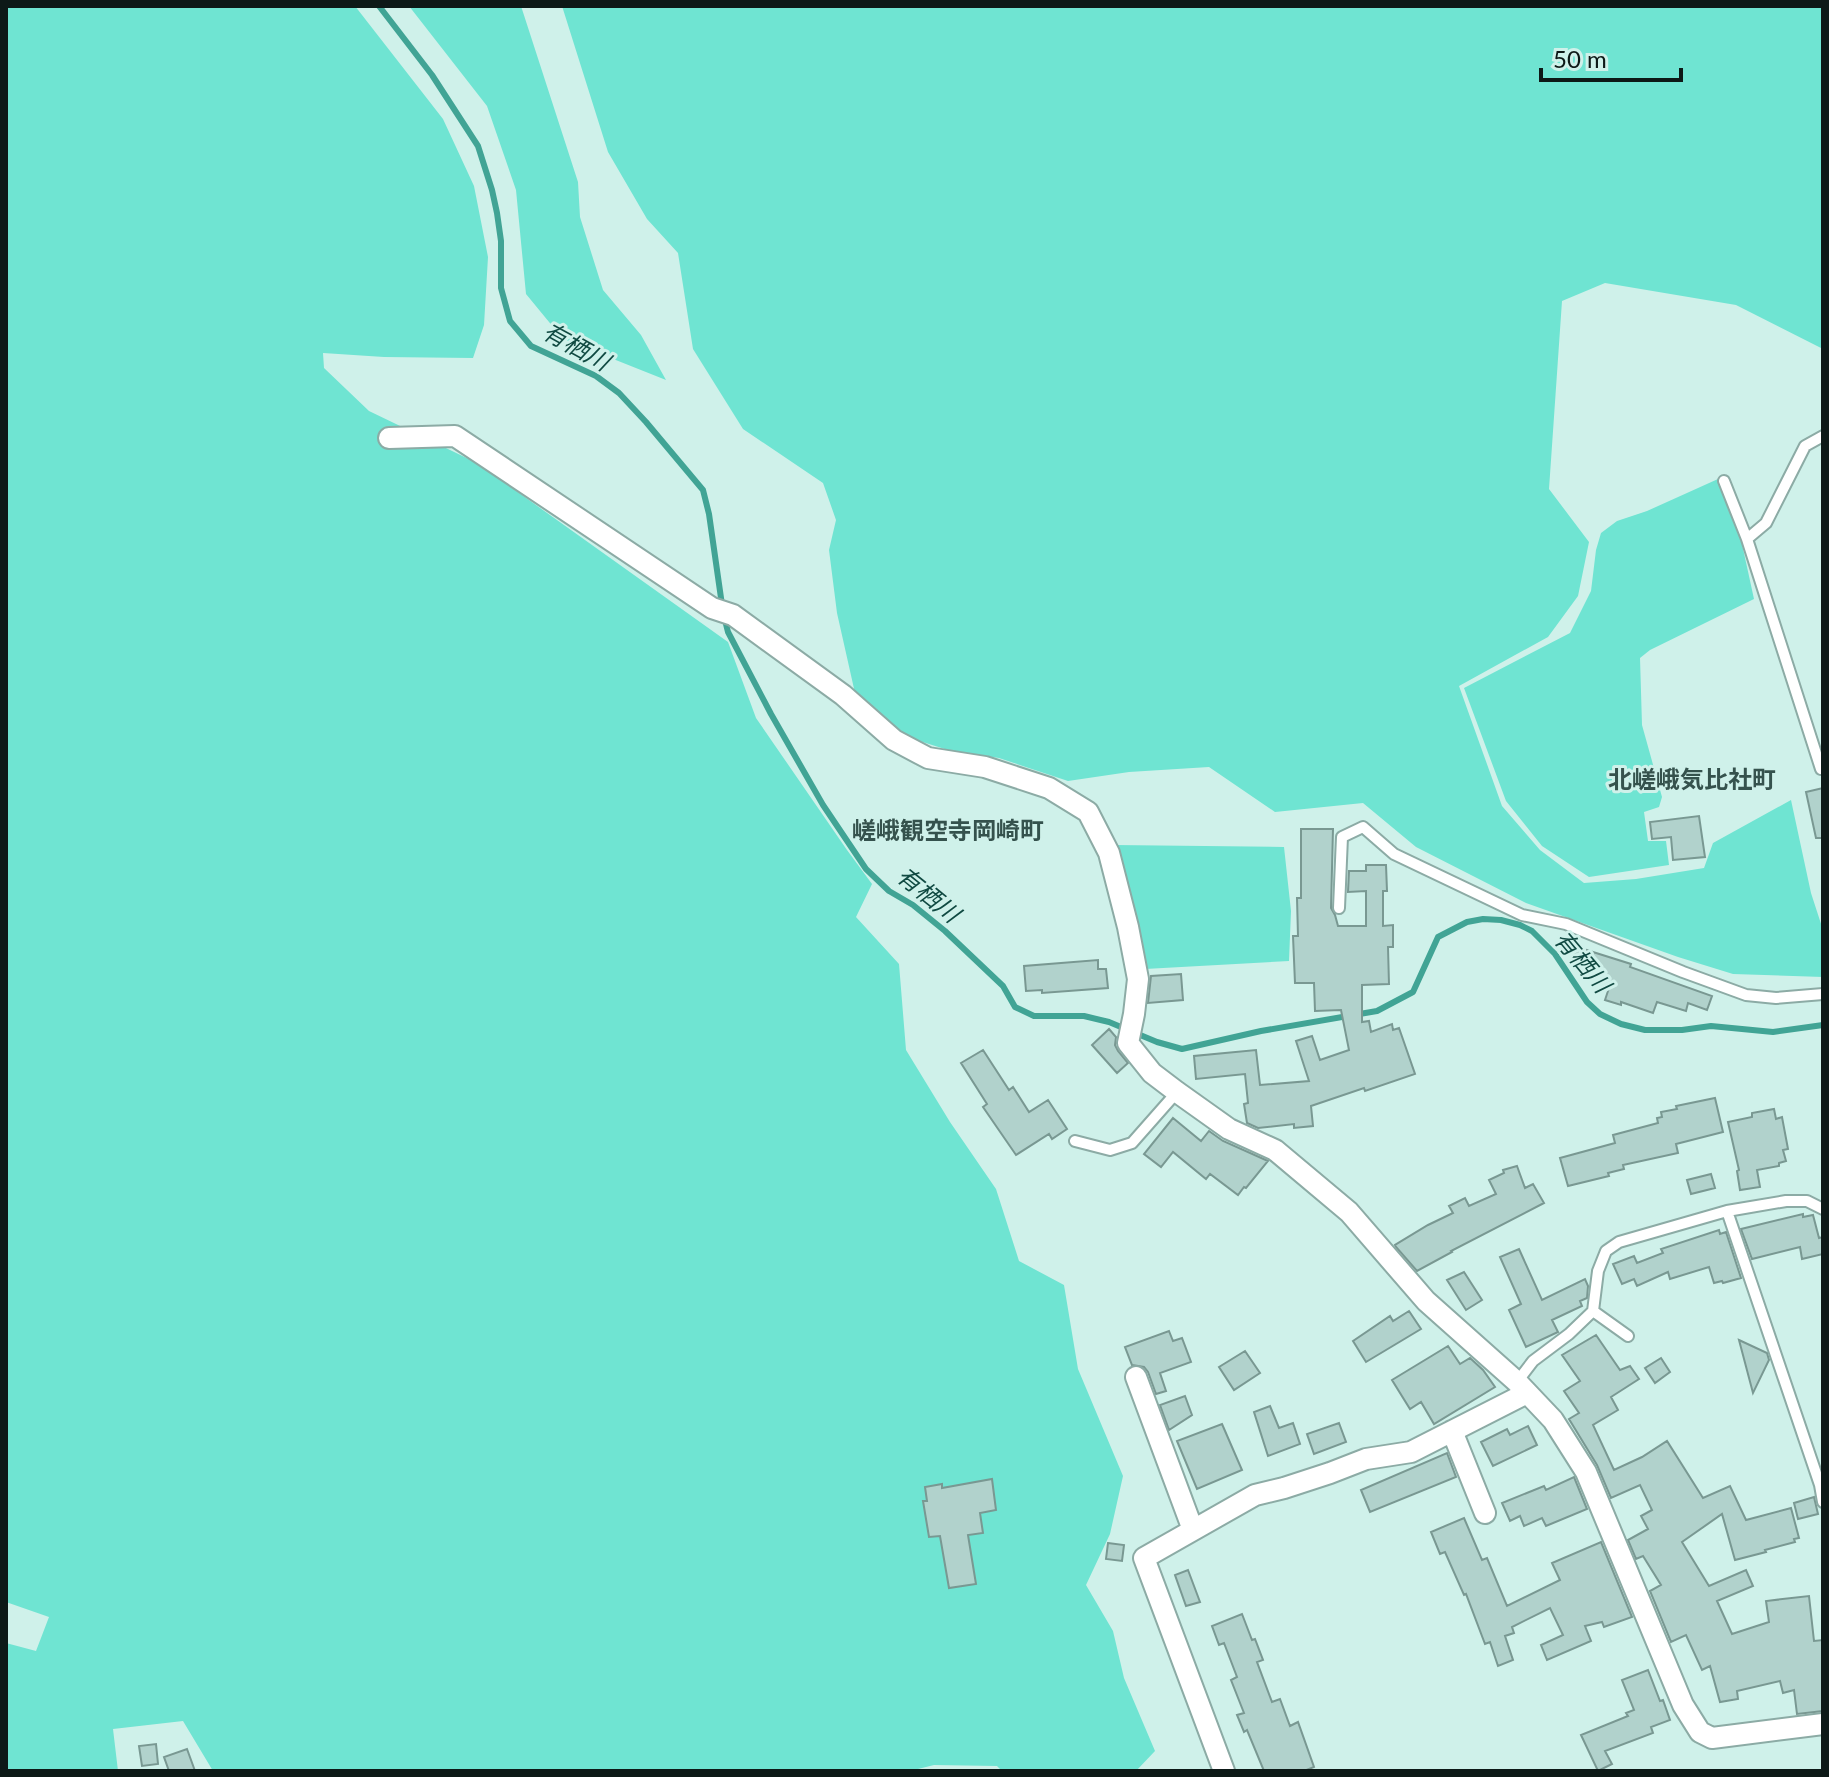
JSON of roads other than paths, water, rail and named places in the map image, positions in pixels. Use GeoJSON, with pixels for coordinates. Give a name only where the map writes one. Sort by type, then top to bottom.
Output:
{"type":"FeatureCollection","features":[{"type":"Feature","properties":{"kind":"street"},"geometry":{"type":"LineString","coordinates":[[389,438],[455,436],[712,608],[733,615],[843,695],[894,740],[928,758],[985,767],[1049,788],[1088,812],[1109,853],[1138,979],[1128,1043],[1152,1073],[1229,1129],[1275,1150],[1349,1212],[1426,1301],[1522,1387],[1553,1420],[1586,1472],[1683,1705],[1700,1732],[1712,1738],[1823,1724]]}},
{"type":"Feature","properties":{"kind":"street"},"geometry":{"type":"LineString","coordinates":[[1136,1377],[1193,1530]]}},
{"type":"Feature","properties":{"kind":"street"},"geometry":{"type":"LineString","coordinates":[[1224,1771],[1144,1558],[1255,1495],[1319,1477],[1366,1459],[1411,1452],[1452,1431],[1522,1387]]}},
{"type":"Feature","properties":{"kind":"street"},"geometry":{"type":"LineString","coordinates":[[1452,1431],[1485,1513]]}},
{"type":"Feature","properties":{"kind":"lane"},"geometry":{"type":"LineString","coordinates":[[1747,539],[1766,523],[1805,446],[1823,436]]}},
{"type":"Feature","properties":{"kind":"lane"},"geometry":{"type":"LineString","coordinates":[[1724,481],[1747,539],[1823,768]]}},
{"type":"Feature","properties":{"kind":"lane"},"geometry":{"type":"LineString","coordinates":[[1339,908],[1342,837],[1363,827],[1394,854],[1522,915],[1566,924],[1746,995],[1776,998],[1823,994]]}},
{"type":"Feature","properties":{"kind":"lane"},"geometry":{"type":"LineString","coordinates":[[1075,1141],[1110,1150],[1132,1143],[1177,1092]]}},
{"type":"Feature","properties":{"kind":"lane"},"geometry":{"type":"LineString","coordinates":[[1522,1387],[1533,1361],[1593,1311],[1598,1271],[1606,1251],[1619,1242],[1727,1211],[1786,1201],[1807,1201],[1823,1209]]}},
{"type":"Feature","properties":{"kind":"lane"},"geometry":{"type":"LineString","coordinates":[[1727,1211],[1820,1485],[1823,1502]]}},
{"type":"Feature","properties":{"kind":"lane"},"geometry":{"type":"LineString","coordinates":[[1593,1311],[1628,1336]]}},
{"type":"Feature","properties":{"kind":"waterway","name":"有栖川"},"geometry":{"type":"LineString","coordinates":[[379,6],[432,75],[478,146],[497,213],[501,241],[501,288],[510,321],[531,346],[596,376],[619,393],[703,490],[722,605]]}},
{"type":"Feature","properties":{"kind":"waterway","name":"有栖川"},"geometry":{"type":"LineString","coordinates":[[724,616],[728,632],[771,714],[823,805],[866,869],[889,891],[913,905],[945,931],[1003,986],[1015,1007],[1034,1016],[1084,1016],[1182,1049],[1261,1031],[1377,1011],[1413,992],[1438,937],[1467,922],[1483,919],[1501,920],[1532,931],[1555,954],[1587,1002],[1600,1014],[1621,1024],[1645,1030],[1711,1026],[1773,1032],[1823,1025]]}},
{"type":"Feature","properties":{"kind":"district","name":"北嵯峨気比社町"},"geometry":{"type":"Point","coordinates":[1692,780]}},
{"type":"Feature","properties":{"kind":"district","name":"嵯峨観空寺岡崎町"},"geometry":{"type":"Point","coordinates":[948,831]}}]}
